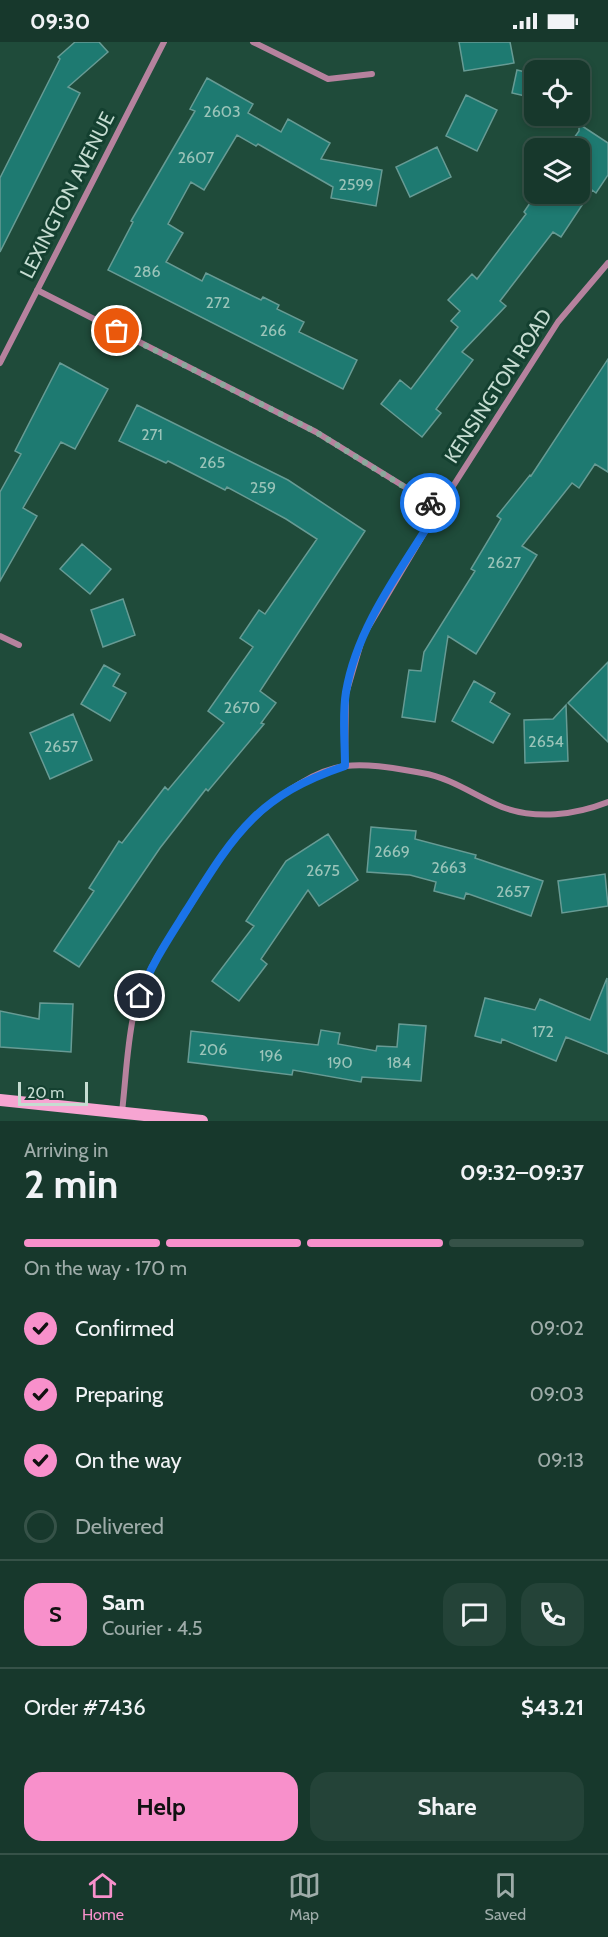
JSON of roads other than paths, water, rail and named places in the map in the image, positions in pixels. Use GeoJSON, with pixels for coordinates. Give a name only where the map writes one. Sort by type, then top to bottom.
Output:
{"type":"FeatureCollection","features":[{"type":"Feature","properties":{"kind":"main road"},"geometry":{"type":"LineString","coordinates":[[0,1100],[202,1121]]}},
{"type":"Feature","properties":{"kind":"street","name":"LEXINGTON AVENUE"},"geometry":{"type":"LineString","coordinates":[[0,363],[164,42]]}},
{"type":"Feature","properties":{"kind":"street"},"geometry":{"type":"LineString","coordinates":[[253,42],[328,79],[372,74]]}},
{"type":"Feature","properties":{"kind":"street","name":"KENSINGTON ROAD"},"geometry":{"type":"LineString","coordinates":[[345,766],[346,694],[363,636],[439,508],[558,322],[608,263]]}},
{"type":"Feature","properties":{"kind":"street"},"geometry":{"type":"LineString","coordinates":[[37,290],[316,432],[439,508]]}},
{"type":"Feature","properties":{"kind":"street"},"geometry":{"type":"LineString","coordinates":[[0,636],[19,645]]}},
{"type":"Feature","properties":{"kind":"street"},"geometry":{"type":"LineString","coordinates":[[122,1112],[135,1009],[144,983],[223,852],[253,816],[276,797],[310,777],[345,766],[384,767],[425,773],[452,782],[503,807],[532,814],[565,814],[586,811],[608,802]]}}]}
